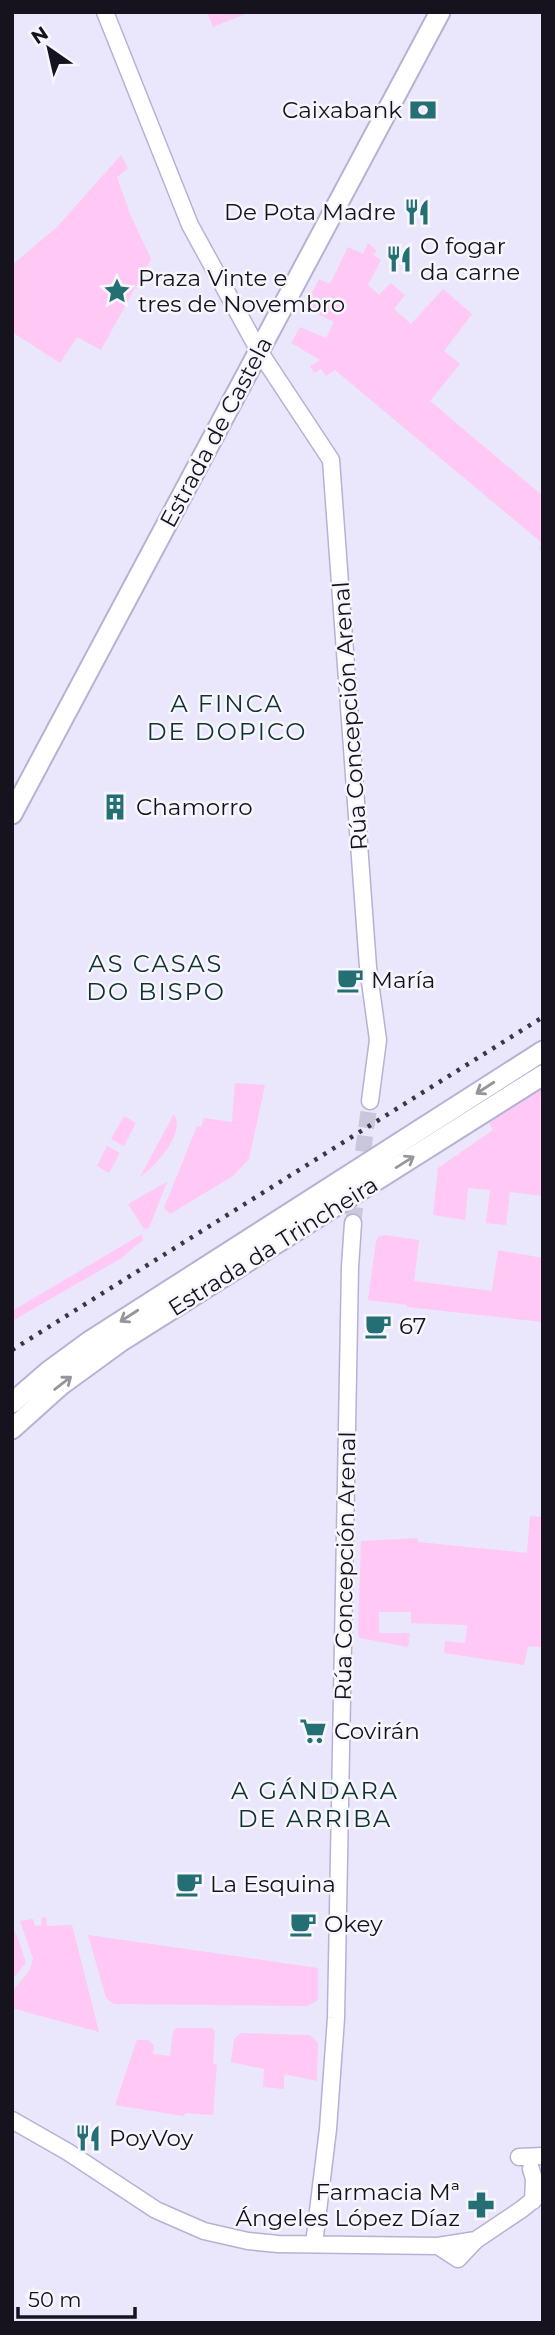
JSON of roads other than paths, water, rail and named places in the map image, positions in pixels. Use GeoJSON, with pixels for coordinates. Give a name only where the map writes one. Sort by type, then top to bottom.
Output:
{"type":"FeatureCollection","features":[{"type":"Feature","properties":{"kind":"main road","name":"Estrada de Castela"},"geometry":{"type":"LineString","coordinates":[[12,814],[440,12]]}},
{"type":"Feature","properties":{"kind":"main road","name":"Estrada da Trincheira"},"geometry":{"type":"LineString","coordinates":[[12,1403],[90,1341],[543,1051]]}},
{"type":"Feature","properties":{"kind":"main road","name":"Estrada da Trincheira"},"geometry":{"type":"LineString","coordinates":[[12,1429],[61,1385],[120,1342],[543,1075]]}},
{"type":"Feature","properties":{"kind":"main road"},"geometry":{"type":"LineString","coordinates":[[120,1342],[145,1332],[163,1331]]}},
{"type":"Feature","properties":{"kind":"street","name":"Rúa Concepción Arenal"},"geometry":{"type":"LineString","coordinates":[[105,12],[190,225],[259,351],[328,454],[332,468],[367,955],[378,1040],[370,1101]]}},
{"type":"Feature","properties":{"kind":"street","name":"Rúa Concepción Arenal"},"geometry":{"type":"LineString","coordinates":[[314,2244],[328,2129],[337,2018],[350,1267],[353,1223]]}},
{"type":"Feature","properties":{"kind":"street"},"geometry":{"type":"LineString","coordinates":[[12,2120],[68,2152],[156,2210],[204,2231],[258,2242],[314,2244],[438,2246],[476,2240]]}},
{"type":"Feature","properties":{"kind":"street"},"geometry":{"type":"LineString","coordinates":[[438,2246],[458,2259],[476,2240],[538,2197],[534,2179],[537,2171],[519,2157],[542,2156]]}},
{"type":"Feature","properties":{"kind":"tunnel"},"geometry":{"type":"LineString","coordinates":[[353,1223],[370,1101]]}},
{"type":"Feature","properties":{"kind":"railway"},"geometry":{"type":"LineString","coordinates":[[12,1350],[543,1017]]}},
{"type":"Feature","properties":{"kind":"place","name":"Caixabank"},"geometry":{"type":"Point","coordinates":[423,110]}},
{"type":"Feature","properties":{"kind":"place","name":"De Pota Madre"},"geometry":{"type":"Point","coordinates":[417,212]}},
{"type":"Feature","properties":{"kind":"place","name":"O fogar da carne"},"geometry":{"type":"Point","coordinates":[399,259]}},
{"type":"Feature","properties":{"kind":"place","name":"Praza Vinte e tres de Novembro"},"geometry":{"type":"Point","coordinates":[117,291]}},
{"type":"Feature","properties":{"kind":"place","name":"Chamorro"},"geometry":{"type":"Point","coordinates":[115,807]}},
{"type":"Feature","properties":{"kind":"place","name":"María"},"geometry":{"type":"Point","coordinates":[350,980]}},
{"type":"Feature","properties":{"kind":"place","name":"67"},"geometry":{"type":"Point","coordinates":[378,1326]}},
{"type":"Feature","properties":{"kind":"place","name":"Covirán"},"geometry":{"type":"Point","coordinates":[313,1731]}},
{"type":"Feature","properties":{"kind":"place","name":"La Esquina"},"geometry":{"type":"Point","coordinates":[189,1884]}},
{"type":"Feature","properties":{"kind":"place","name":"Okey"},"geometry":{"type":"Point","coordinates":[303,1924]}},
{"type":"Feature","properties":{"kind":"place","name":"PoyVoy"},"geometry":{"type":"Point","coordinates":[88,2138]}},
{"type":"Feature","properties":{"kind":"place","name":"Farmacia Mª Ángeles López Díaz"},"geometry":{"type":"Point","coordinates":[481,2205]}},
{"type":"Feature","properties":{"kind":"district","name":"A FINCA DE DOPICO"},"geometry":{"type":"Point","coordinates":[227,717]}},
{"type":"Feature","properties":{"kind":"district","name":"AS CASAS DO BISPO"},"geometry":{"type":"Point","coordinates":[156,977]}},
{"type":"Feature","properties":{"kind":"district","name":"A GÁNDARA DE ARRIBA"},"geometry":{"type":"Point","coordinates":[315,1804]}}]}
